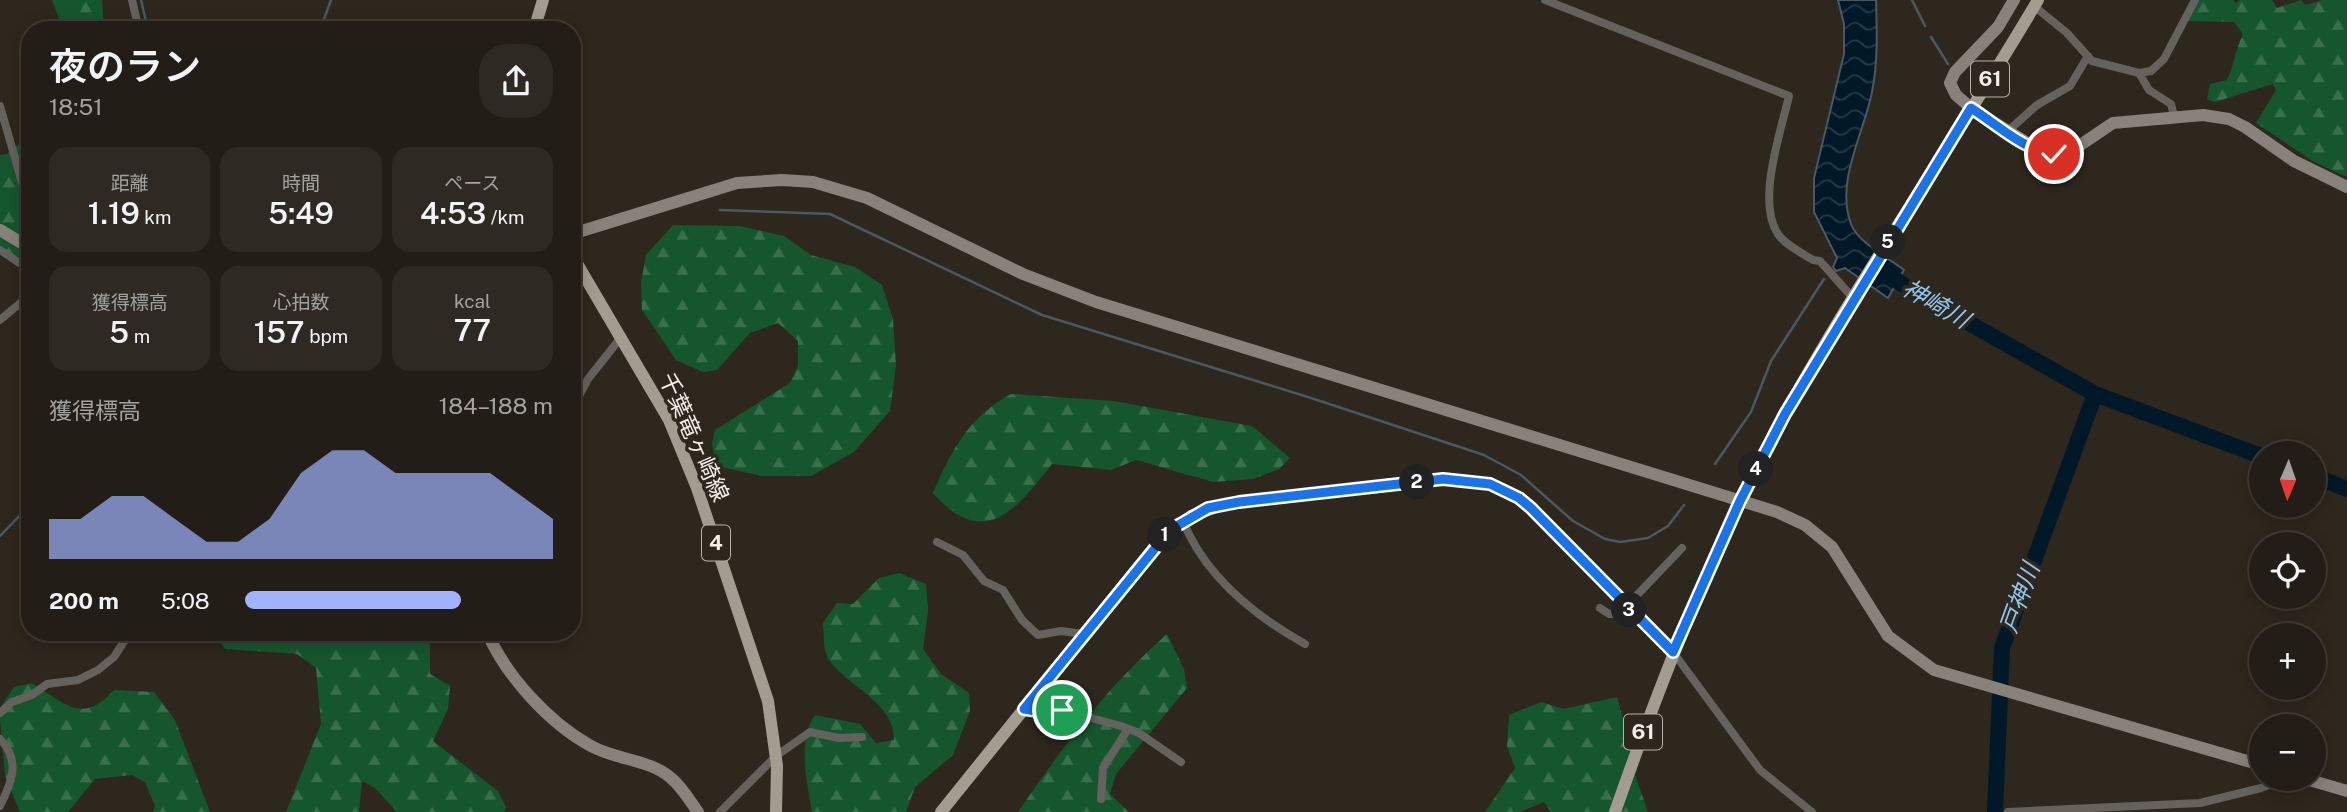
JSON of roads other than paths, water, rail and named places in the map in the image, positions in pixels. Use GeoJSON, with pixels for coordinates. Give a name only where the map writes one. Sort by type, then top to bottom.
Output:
{"type":"FeatureCollection","features":[{"type":"Feature","properties":{"kind":"main road"},"geometry":{"type":"LineString","coordinates":[[537,21],[543,0]]}},
{"type":"Feature","properties":{"kind":"main road","name":"61"},"geometry":{"type":"LineString","coordinates":[[1615,812],[1673,652],[1740,501],[1804,380],[2036,3]]}},
{"type":"Feature","properties":{"kind":"main road","name":"千葉竜ヶ崎線"},"geometry":{"type":"LineString","coordinates":[[581,270],[669,419],[697,488],[760,671],[776,755],[776,812]]}},
{"type":"Feature","properties":{"kind":"main road"},"geometry":{"type":"LineString","coordinates":[[941,812],[1156,545],[1183,521],[1208,508],[1239,502],[1443,479],[1484,482],[1519,498],[1531,508],[1626,608],[1673,652]]}},
{"type":"Feature","properties":{"kind":"street"},"geometry":{"type":"LineString","coordinates":[[132,0],[137,21]]}},
{"type":"Feature","properties":{"kind":"street"},"geometry":{"type":"LineString","coordinates":[[1545,0],[1789,96],[1770,182],[1774,222],[1778,234],[1813,260],[1820,261],[1844,292],[1854,297]]}},
{"type":"Feature","properties":{"kind":"street"},"geometry":{"type":"LineString","coordinates":[[2014,0],[1998,27],[1950,82],[1956,95],[1971,108],[2042,152],[2054,154],[2073,150],[2113,124],[2203,114],[2229,120],[2320,176],[2347,187]]}},
{"type":"Feature","properties":{"kind":"street"},"geometry":{"type":"LineString","coordinates":[[2036,3],[2088,56],[2105,66],[2139,73],[2151,71],[2164,59],[2195,0]]}},
{"type":"Feature","properties":{"kind":"street"},"geometry":{"type":"LineString","coordinates":[[2008,131],[2036,105],[2070,86],[2088,56]]}},
{"type":"Feature","properties":{"kind":"street"},"geometry":{"type":"LineString","coordinates":[[2139,73],[2149,90],[2171,104],[2174,116]]}},
{"type":"Feature","properties":{"kind":"street"},"geometry":{"type":"LineString","coordinates":[[0,106],[21,179]]}},
{"type":"Feature","properties":{"kind":"street"},"geometry":{"type":"LineString","coordinates":[[581,231],[737,183],[782,180],[830,185],[867,198],[1023,274],[1096,302],[1788,517],[1823,539],[1842,558],[1888,636],[1934,670],[2249,761]]}},
{"type":"Feature","properties":{"kind":"street"},"geometry":{"type":"LineString","coordinates":[[0,230],[21,243]]}},
{"type":"Feature","properties":{"kind":"street"},"geometry":{"type":"LineString","coordinates":[[0,250],[21,264]]}},
{"type":"Feature","properties":{"kind":"street"},"geometry":{"type":"LineString","coordinates":[[0,320],[21,302]]}},
{"type":"Feature","properties":{"kind":"street"},"geometry":{"type":"LineString","coordinates":[[581,392],[622,336]]}},
{"type":"Feature","properties":{"kind":"street"},"geometry":{"type":"LineString","coordinates":[[1183,521],[1193,546],[1241,601],[1267,623],[1305,644]]}},
{"type":"Feature","properties":{"kind":"street"},"geometry":{"type":"LineString","coordinates":[[937,542],[963,555],[984,581],[1003,590],[1022,620],[1038,635],[1061,631],[1084,634]]}},
{"type":"Feature","properties":{"kind":"street"},"geometry":{"type":"LineString","coordinates":[[1600,608],[1614,615],[1626,608],[1682,548]]}},
{"type":"Feature","properties":{"kind":"street"},"geometry":{"type":"LineString","coordinates":[[0,713],[12,702],[32,695],[47,684],[78,680],[97,670],[114,657],[124,641]]}},
{"type":"Feature","properties":{"kind":"street"},"geometry":{"type":"LineString","coordinates":[[492,641],[509,672],[530,696],[575,735],[593,747],[645,765],[670,777],[698,812]]}},
{"type":"Feature","properties":{"kind":"street"},"geometry":{"type":"LineString","coordinates":[[1673,652],[1760,770],[1812,812]]}},
{"type":"Feature","properties":{"kind":"street"},"geometry":{"type":"LineString","coordinates":[[1024,709],[1050,713],[1062,710],[1128,729],[1181,762]]}},
{"type":"Feature","properties":{"kind":"street"},"geometry":{"type":"LineString","coordinates":[[1101,799],[1103,768],[1128,729]]}},
{"type":"Feature","properties":{"kind":"street"},"geometry":{"type":"LineString","coordinates":[[720,812],[776,755],[810,732],[839,738],[862,737]]}},
{"type":"Feature","properties":{"kind":"street"},"geometry":{"type":"LineString","coordinates":[[0,739],[7,746],[13,762],[13,777],[0,806]]}},
{"type":"Feature","properties":{"kind":"street"},"geometry":{"type":"LineString","coordinates":[[2326,785],[2347,791]]}},
{"type":"Feature","properties":{"kind":"street"},"geometry":{"type":"LineString","coordinates":[[2008,812],[2200,803],[2249,789]]}},
{"type":"Feature","properties":{"kind":"water"},"geometry":{"type":"Polygon","coordinates":[[[1838,0],[1876,0],[1877,46],[1874,81],[1846,191],[1851,224],[1860,238],[1904,270],[1888,298],[1845,268],[1836,271],[1833,267],[1837,258],[1814,212],[1814,178],[1844,54],[1844,24],[1838,0]]]}},
{"type":"Feature","properties":{"kind":"waterway"},"geometry":{"type":"LineString","coordinates":[[141,0],[146,21]]}},
{"type":"Feature","properties":{"kind":"waterway"},"geometry":{"type":"LineString","coordinates":[[323,21],[331,0]]}},
{"type":"Feature","properties":{"kind":"waterway"},"geometry":{"type":"LineString","coordinates":[[1912,0],[1925,26]]}},
{"type":"Feature","properties":{"kind":"waterway"},"geometry":{"type":"LineString","coordinates":[[1931,37],[1948,64]]}},
{"type":"Feature","properties":{"kind":"waterway"},"geometry":{"type":"LineString","coordinates":[[720,210],[830,214],[1042,315],[1308,397],[1484,455],[1521,475],[1573,521],[1605,539],[1620,542],[1648,538],[1668,526],[1684,505]]}},
{"type":"Feature","properties":{"kind":"waterway","name":"神崎川"},"geometry":{"type":"LineString","coordinates":[[1881,270],[1914,292],[2095,394],[2249,452]]}},
{"type":"Feature","properties":{"kind":"waterway"},"geometry":{"type":"LineString","coordinates":[[1715,464],[1751,412],[1771,361],[1824,279]]}},
{"type":"Feature","properties":{"kind":"waterway","name":"戸神川"},"geometry":{"type":"LineString","coordinates":[[1995,812],[2002,648],[2095,394]]}},
{"type":"Feature","properties":{"kind":"waterway","name":"神崎川"},"geometry":{"type":"LineString","coordinates":[[2326,481],[2347,489]]}},
{"type":"Feature","properties":{"kind":"waterway"},"geometry":{"type":"LineString","coordinates":[[0,536],[21,514]]}}]}
